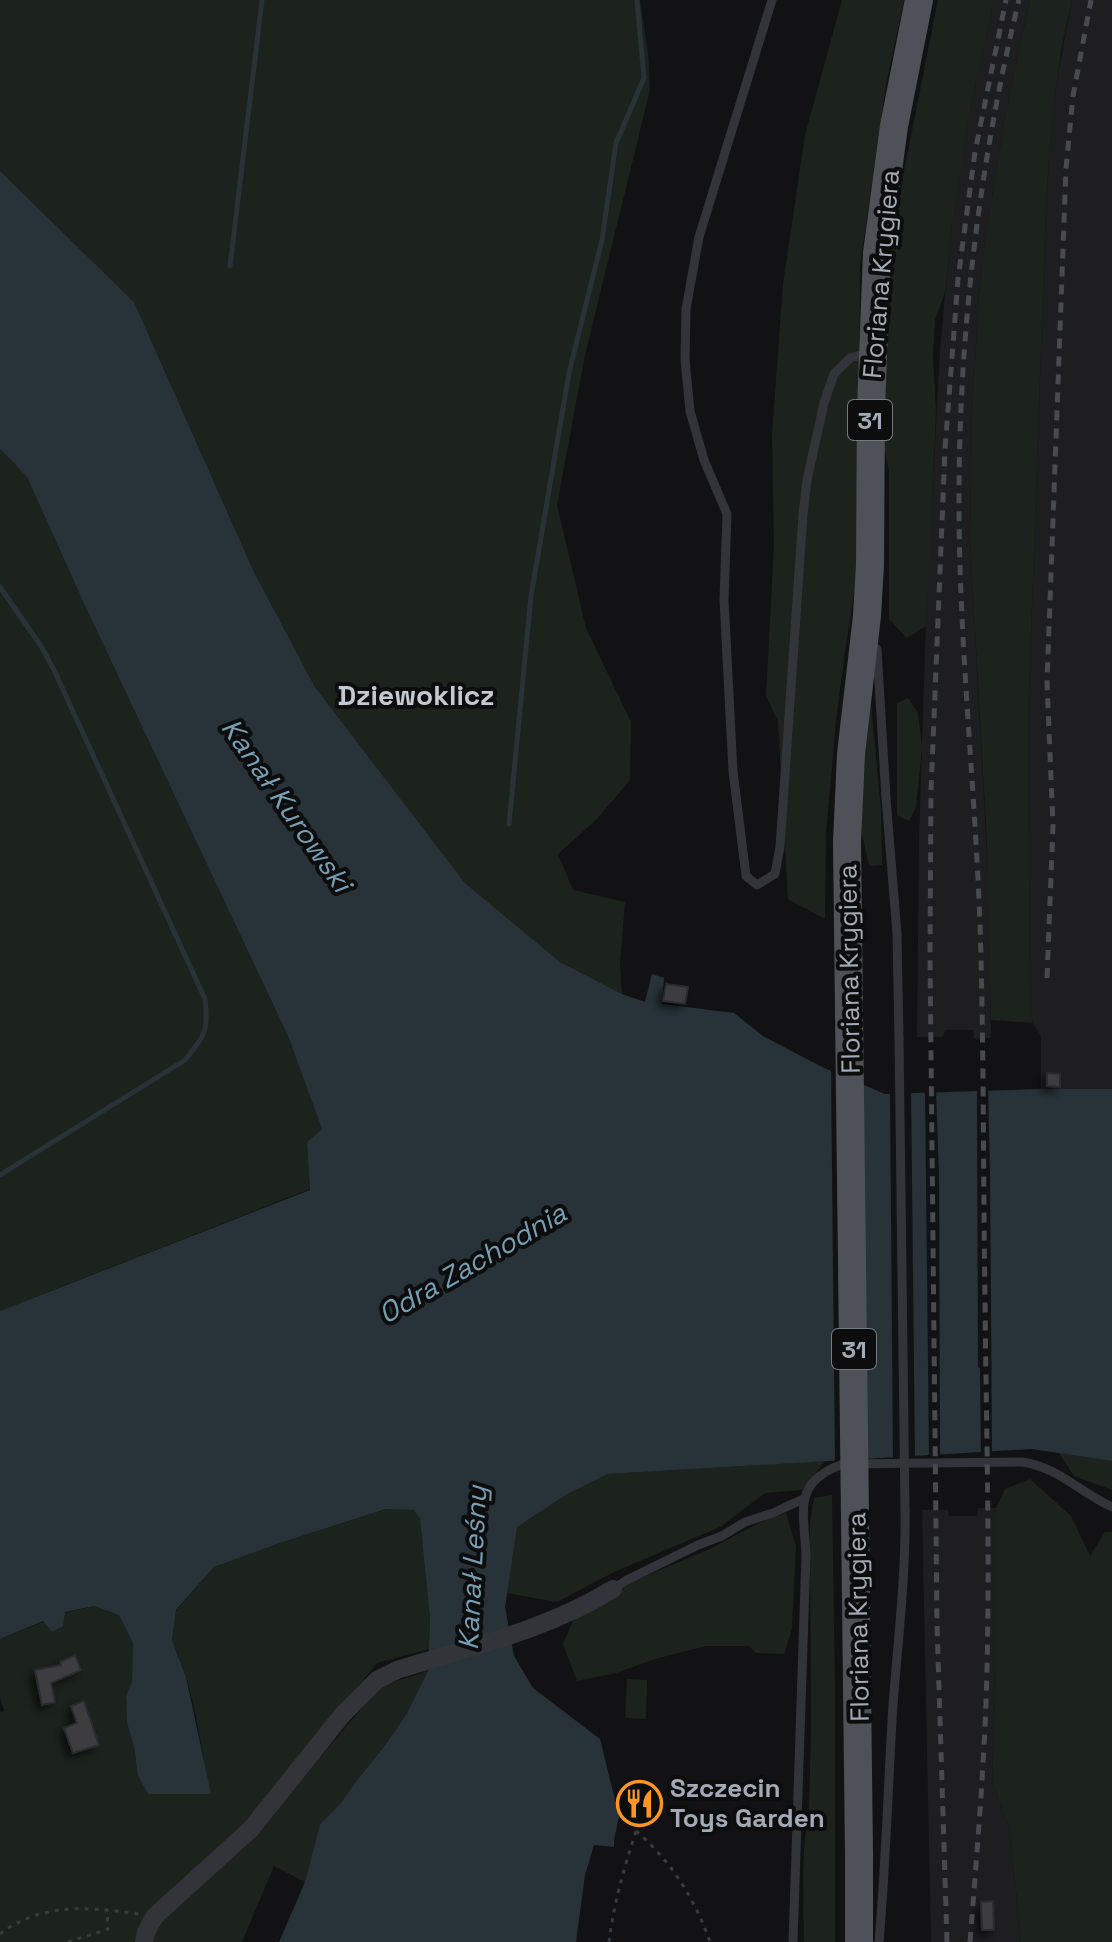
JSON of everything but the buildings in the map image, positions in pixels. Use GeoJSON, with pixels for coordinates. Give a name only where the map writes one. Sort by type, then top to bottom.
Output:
{"type":"FeatureCollection","features":[{"type":"Feature","properties":{"kind":"main road","name":"Floriana Krygiera"},"geometry":{"type":"LineString","coordinates":[[859,1942],[857,1506],[847,842],[851,754],[870,565],[877,253],[894,126],[919,0]]}},
{"type":"Feature","properties":{"kind":"street"},"geometry":{"type":"LineString","coordinates":[[144,1942],[155,1916],[251,1829],[343,1714],[377,1680],[397,1670],[532,1628],[578,1610],[613,1589]]}},
{"type":"Feature","properties":{"kind":"lane"},"geometry":{"type":"LineString","coordinates":[[772,0],[699,237],[686,309],[685,347],[690,411],[704,460],[727,514],[724,600],[733,771],[746,876],[757,885],[775,874],[780,847],[803,514],[815,440],[834,374],[850,358],[873,354]]}},
{"type":"Feature","properties":{"kind":"lane","name":"Floriana Krygiera"},"geometry":{"type":"LineString","coordinates":[[877,649],[897,934],[906,1553],[879,1942]]}},
{"type":"Feature","properties":{"kind":"lane"},"geometry":{"type":"LineString","coordinates":[[793,1942],[806,1555],[803,1499],[811,1484],[820,1475],[843,1464],[1022,1462],[1051,1470],[1112,1507]]}},
{"type":"Feature","properties":{"kind":"lane"},"geometry":{"type":"LineString","coordinates":[[613,1589],[745,1522],[803,1499]]}},
{"type":"Feature","properties":{"kind":"path"},"geometry":{"type":"LineString","coordinates":[[609,1942],[628,1853],[639,1822]]}},
{"type":"Feature","properties":{"kind":"path"},"geometry":{"type":"LineString","coordinates":[[636,1831],[663,1857],[690,1898],[710,1942]]}},
{"type":"Feature","properties":{"kind":"path"},"geometry":{"type":"LineString","coordinates":[[0,1934],[20,1921],[68,1908],[155,1916]]}},
{"type":"Feature","properties":{"kind":"path"},"geometry":{"type":"LineString","coordinates":[[68,1942],[108,1929],[107,1910]]}},
{"type":"Feature","properties":{"kind":"shaded area"},"geometry":{"type":"Polygon","coordinates":[[[0,0],[640,0],[650,90],[585,355],[557,505],[586,628],[631,722],[630,780],[597,819],[558,854],[573,890],[625,902],[620,965],[622,994],[560,962],[465,883],[315,687],[254,572],[134,302],[0,171],[0,0]]]}},
{"type":"Feature","properties":{"kind":"shaded area"},"geometry":{"type":"Polygon","coordinates":[[[842,0],[904,0],[886,85],[860,265],[858,571],[836,720],[826,833],[825,919],[788,899],[778,721],[766,696],[774,545],[772,434],[783,284],[805,135],[842,0]]]}},
{"type":"Feature","properties":{"kind":"shaded area"},"geometry":{"type":"Polygon","coordinates":[[[938,0],[994,0],[970,109],[951,230],[945,293],[935,320],[936,413],[926,626],[907,638],[889,619],[889,471],[883,443],[882,373],[894,234],[938,0]]]}},
{"type":"Feature","properties":{"kind":"shaded area"},"geometry":{"type":"Polygon","coordinates":[[[994,0],[1030,0],[1005,117],[986,234],[972,414],[970,539],[989,891],[991,1038],[974,1039],[973,1030],[945,1030],[943,1037],[917,1037],[919,838],[927,589],[940,351],[960,169],[994,0]]]}},
{"type":"Feature","properties":{"kind":"shaded area"},"geometry":{"type":"Polygon","coordinates":[[[1030,0],[1072,0],[1057,76],[1046,205],[1028,720],[1030,1010],[1033,1023],[991,1020],[987,845],[970,539],[972,414],[979,295],[1005,117],[1030,0]]]}},
{"type":"Feature","properties":{"kind":"shaded area"},"geometry":{"type":"Polygon","coordinates":[[[1072,0],[1112,0],[1112,1089],[1041,1089],[1041,1036],[1030,1010],[1028,720],[1046,205],[1056,85],[1072,0]]]}},
{"type":"Feature","properties":{"kind":"shaded area"},"geometry":{"type":"Polygon","coordinates":[[[0,449],[27,477],[288,1036],[322,1129],[307,1142],[310,1189],[0,1311],[0,449]]]}},
{"type":"Feature","properties":{"kind":"shaded area"},"geometry":{"type":"Polygon","coordinates":[[[908,698],[918,713],[922,747],[916,807],[909,821],[897,815],[897,703],[908,698]]]}},
{"type":"Feature","properties":{"kind":"shaded area"},"geometry":{"type":"Polygon","coordinates":[[[871,704],[881,810],[882,865],[869,866],[862,833],[862,759],[871,704]]]}},
{"type":"Feature","properties":{"kind":"shaded area"},"geometry":{"type":"Polygon","coordinates":[[[1059,1453],[1112,1461],[1112,1490],[1074,1476],[1059,1453]]]}},
{"type":"Feature","properties":{"kind":"shaded area"},"geometry":{"type":"Polygon","coordinates":[[[825,1461],[802,1490],[765,1493],[720,1527],[614,1572],[557,1602],[507,1593],[507,1617],[491,1584],[500,1525],[608,1474],[825,1461]]]}},
{"type":"Feature","properties":{"kind":"shaded area"},"geometry":{"type":"Polygon","coordinates":[[[1030,1479],[1071,1516],[1090,1556],[1105,1532],[1112,1532],[1112,1942],[1021,1942],[1010,1830],[992,1781],[996,1508],[1005,1489],[1030,1479]]]}},
{"type":"Feature","properties":{"kind":"shaded area"},"geometry":{"type":"Polygon","coordinates":[[[832,1495],[835,1942],[804,1942],[803,1877],[809,1812],[811,1728],[810,1523],[814,1498],[832,1495]]]}},
{"type":"Feature","properties":{"kind":"shaded area"},"geometry":{"type":"Polygon","coordinates":[[[978,1508],[996,1508],[992,1781],[1010,1830],[1021,1942],[931,1942],[922,1510],[948,1510],[949,1516],[977,1516],[978,1508]]]}},
{"type":"Feature","properties":{"kind":"shaded area"},"geometry":{"type":"Polygon","coordinates":[[[387,1509],[414,1510],[420,1519],[430,1619],[429,1649],[377,1663],[255,1815],[251,1838],[381,1686],[428,1671],[406,1715],[383,1748],[340,1804],[320,1824],[305,1882],[274,1866],[242,1942],[0,1942],[0,1712],[4,1711],[0,1697],[0,1639],[65,1613],[94,1606],[119,1615],[133,1643],[132,1681],[126,1697],[127,1723],[138,1776],[148,1794],[210,1794],[195,1711],[172,1640],[176,1611],[214,1567],[387,1509]]]}},
{"type":"Feature","properties":{"kind":"shaded area"},"geometry":{"type":"Polygon","coordinates":[[[786,1513],[796,1546],[792,1629],[784,1654],[756,1653],[749,1646],[706,1646],[616,1673],[577,1681],[563,1644],[573,1621],[634,1581],[786,1513]]]}},
{"type":"Feature","properties":{"kind":"shaded area"},"geometry":{"type":"Polygon","coordinates":[[[627,1679],[647,1680],[646,1719],[625,1718],[627,1679]]]}},
{"type":"Feature","properties":{"kind":"water"},"geometry":{"type":"Polygon","coordinates":[[[0,171],[134,302],[254,572],[315,687],[465,883],[560,962],[622,994],[645,1002],[652,974],[664,978],[662,1004],[734,1013],[763,1036],[822,1067],[885,1094],[1112,1089],[1112,1461],[1032,1449],[608,1474],[567,1494],[517,1527],[505,1607],[514,1656],[533,1688],[600,1739],[619,1816],[614,1847],[594,1845],[585,1875],[576,1942],[279,1942],[305,1882],[320,1824],[340,1804],[383,1748],[406,1715],[428,1671],[430,1619],[420,1519],[414,1510],[386,1509],[214,1567],[176,1610],[172,1640],[186,1677],[211,1794],[148,1794],[138,1776],[127,1723],[126,1696],[132,1681],[133,1643],[119,1615],[94,1606],[65,1612],[63,1626],[52,1632],[43,1621],[0,1639],[0,1311],[310,1190],[307,1142],[322,1129],[288,1036],[27,477],[0,449],[0,171]]]}},
{"type":"Feature","properties":{"kind":"pier"},"geometry":{"type":"Polygon","coordinates":[[[831,1067],[863,1080],[867,1463],[835,1465],[831,1067]]]}},
{"type":"Feature","properties":{"kind":"pier"},"geometry":{"type":"Polygon","coordinates":[[[977,1087],[988,1087],[992,1456],[981,1456],[977,1087]]]}},
{"type":"Feature","properties":{"kind":"pier"},"geometry":{"type":"Polygon","coordinates":[[[911,1089],[915,1460],[893,1461],[890,1090],[911,1089]]]}},
{"type":"Feature","properties":{"kind":"pier"},"geometry":{"type":"Polygon","coordinates":[[[925,1089],[936,1089],[940,1459],[929,1459],[925,1089]]]}},
{"type":"Feature","properties":{"kind":"waterway"},"geometry":{"type":"LineString","coordinates":[[230,266],[262,0]]}},
{"type":"Feature","properties":{"kind":"waterway"},"geometry":{"type":"LineString","coordinates":[[509,824],[531,596],[569,373],[602,240],[616,143],[644,78],[637,0]]}},
{"type":"Feature","properties":{"kind":"waterway"},"geometry":{"type":"LineString","coordinates":[[0,587],[54,670],[205,999],[206,1019],[201,1038],[185,1060],[0,1175]]}},
{"type":"Feature","properties":{"kind":"railway"},"geometry":{"type":"LineString","coordinates":[[947,1942],[937,1624],[931,791],[945,449],[958,279],[975,152],[1006,0]]}},
{"type":"Feature","properties":{"kind":"railway"},"geometry":{"type":"LineString","coordinates":[[970,1942],[986,1702],[988,1529],[981,971],[962,617],[960,449],[973,255],[992,127],[1019,0]]}},
{"type":"Feature","properties":{"kind":"railway"},"geometry":{"type":"LineString","coordinates":[[1047,978],[1053,826],[1047,682],[1066,168],[1073,96],[1091,0]]}},
{"type":"Feature","properties":{"kind":"place","name":"Szczecin Toys Garden"},"geometry":{"type":"Point","coordinates":[639,1803]}},
{"type":"Feature","properties":{"kind":"district","name":"Dziewoklicz"},"geometry":{"type":"Point","coordinates":[416,695]}},
{"type":"Feature","properties":{"kind":"water label","name":"Kanał Kurowski"},"geometry":{"type":"Point","coordinates":[287,805]}},
{"type":"Feature","properties":{"kind":"water label","name":"Odra Zachodnia"},"geometry":{"type":"Point","coordinates":[472,1263]}},
{"type":"Feature","properties":{"kind":"water label","name":"Kanał Leśny"},"geometry":{"type":"Point","coordinates":[472,1568]}}]}
